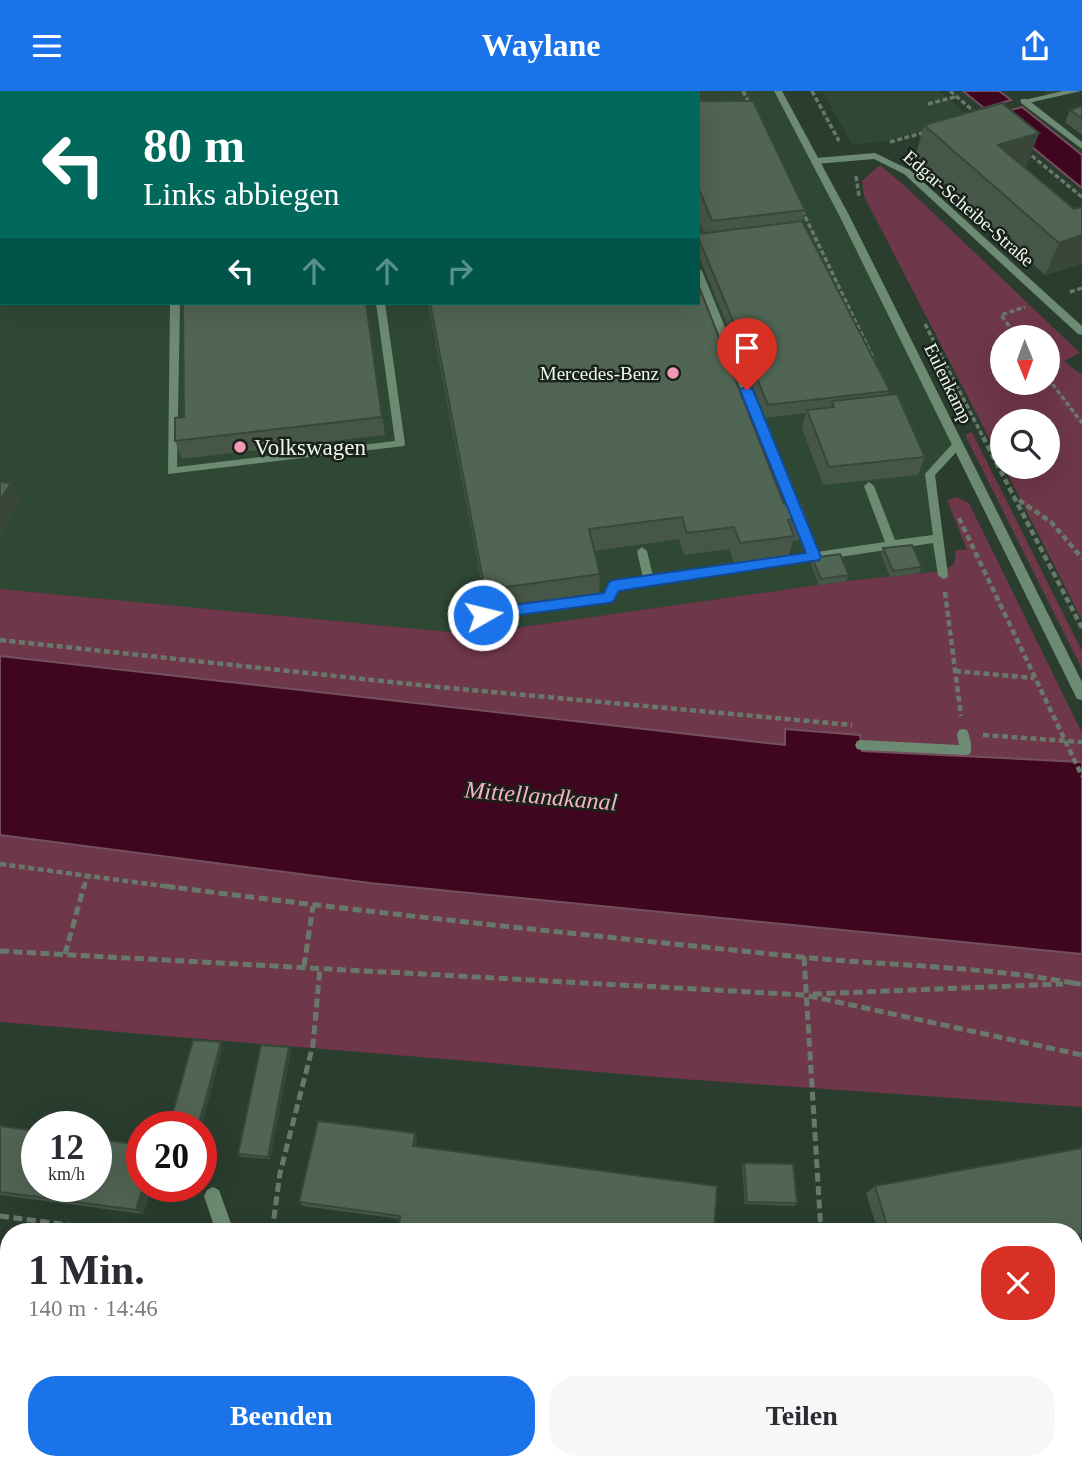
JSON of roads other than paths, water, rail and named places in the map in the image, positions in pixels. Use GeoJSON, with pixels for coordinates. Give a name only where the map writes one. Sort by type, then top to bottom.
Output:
{"type":"FeatureCollection","features":[{"type":"Feature","properties":{"kind":"street","name":"Eulenkamp"},"geometry":{"type":"LineString","coordinates":[[778,91],[816,161],[1082,695]]}},
{"type":"Feature","properties":{"kind":"street"},"geometry":{"type":"LineString","coordinates":[[1077,91],[1024,101],[1082,146]]}},
{"type":"Feature","properties":{"kind":"street","name":"Edgar-Scheibe-Straße"},"geometry":{"type":"LineString","coordinates":[[816,161],[875,156],[907,172],[1082,332]]}},
{"type":"Feature","properties":{"kind":"street"},"geometry":{"type":"LineString","coordinates":[[215,1202],[222,1223]]}},
{"type":"Feature","properties":{"kind":"lane"},"geometry":{"type":"LineString","coordinates":[[700,276],[814,557]]}},
{"type":"Feature","properties":{"kind":"lane"},"geometry":{"type":"LineString","coordinates":[[174,305],[172,471],[400,444],[380,305]]}},
{"type":"Feature","properties":{"kind":"lane"},"geometry":{"type":"LineString","coordinates":[[943,575],[930,474],[958,444]]}},
{"type":"Feature","properties":{"kind":"lane"},"geometry":{"type":"LineString","coordinates":[[869,486],[891,544]]}},
{"type":"Feature","properties":{"kind":"lane"},"geometry":{"type":"LineString","coordinates":[[483,615],[608,598],[614,586],[649,580],[938,538]]}},
{"type":"Feature","properties":{"kind":"lane"},"geometry":{"type":"LineString","coordinates":[[642,551],[649,580]]}},
{"type":"Feature","properties":{"kind":"lane"},"geometry":{"type":"LineString","coordinates":[[861,745],[966,750],[963,734]]}},
{"type":"Feature","properties":{"kind":"water"},"geometry":{"type":"Polygon","coordinates":[[[963,91],[999,91],[1011,100],[984,108],[963,91]]]}},
{"type":"Feature","properties":{"kind":"water"},"geometry":{"type":"Polygon","coordinates":[[[1022,107],[1082,155],[1082,188],[993,115],[1022,107]]]}},
{"type":"Feature","properties":{"kind":"water","name":"Mittellandkanal"},"geometry":{"type":"Polygon","coordinates":[[[0,656],[785,745],[785,729],[860,735],[862,751],[1082,762],[1082,954],[370,883],[0,835],[0,656]]]}},
{"type":"Feature","properties":{"kind":"place","name":"Mercedes-Benz"},"geometry":{"type":"Point","coordinates":[673,373]}},
{"type":"Feature","properties":{"kind":"place","name":"Volkswagen"},"geometry":{"type":"Point","coordinates":[240,447]}}]}
